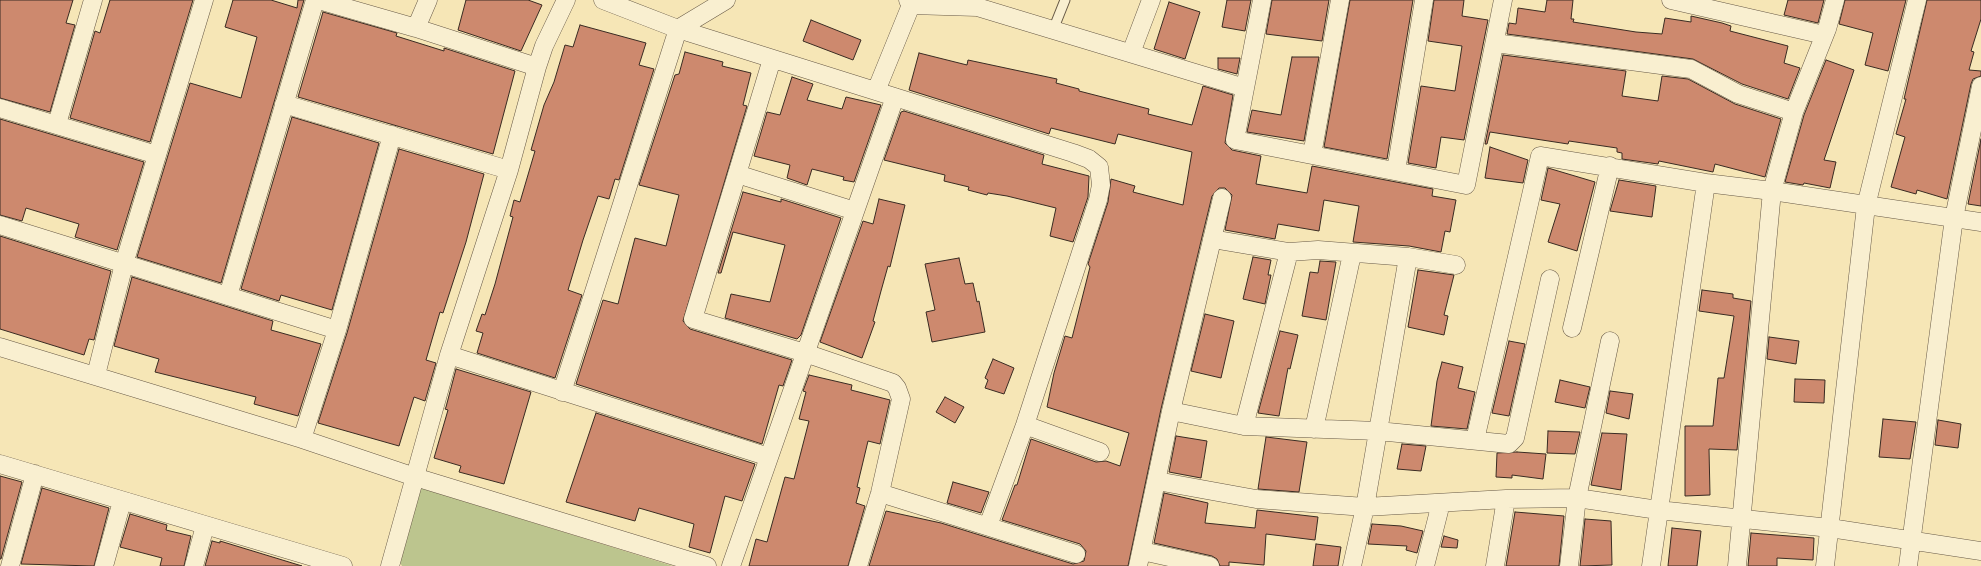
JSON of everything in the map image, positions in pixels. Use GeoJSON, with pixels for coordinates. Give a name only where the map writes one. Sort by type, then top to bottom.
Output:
{"type":"FeatureCollection","features":[{"type":"Feature","properties":{"kind":"street"},"geometry":{"type":"LineString","coordinates":[[57,124],[93,0]]}},
{"type":"Feature","properties":{"kind":"street"},"geometry":{"type":"LineString","coordinates":[[96,375],[124,264],[204,0]]}},
{"type":"Feature","properties":{"kind":"street"},"geometry":{"type":"LineString","coordinates":[[228,296],[284,104],[317,0],[416,28],[537,67]]}},
{"type":"Feature","properties":{"kind":"street"},"geometry":{"type":"LineString","coordinates":[[416,28],[428,0]]}},
{"type":"Feature","properties":{"kind":"street"},"geometry":{"type":"LineString","coordinates":[[390,566],[449,355],[508,170],[537,67],[544,46],[566,0]]}},
{"type":"Feature","properties":{"kind":"street"},"geometry":{"type":"LineString","coordinates":[[603,0],[678,29],[1073,153],[1089,159],[1100,167],[1098,200],[1025,425],[988,526]]}},
{"type":"Feature","properties":{"kind":"street"},"geometry":{"type":"LineString","coordinates":[[562,392],[678,29],[726,0]]}},
{"type":"Feature","properties":{"kind":"street"},"geometry":{"type":"LineString","coordinates":[[1131,53],[1151,0]]}},
{"type":"Feature","properties":{"kind":"street"},"geometry":{"type":"LineString","coordinates":[[1262,0],[1234,140],[1466,185],[1503,0]]}},
{"type":"Feature","properties":{"kind":"street"},"geometry":{"type":"LineString","coordinates":[[1312,154],[1340,0]]}},
{"type":"Feature","properties":{"kind":"street"},"geometry":{"type":"LineString","coordinates":[[1396,171],[1424,0]]}},
{"type":"Feature","properties":{"kind":"street"},"geometry":{"type":"LineString","coordinates":[[1671,0],[1824,35]]}},
{"type":"Feature","properties":{"kind":"street"},"geometry":{"type":"LineString","coordinates":[[1738,566],[1772,191],[1794,112],[1824,35],[1835,0]]}},
{"type":"Feature","properties":{"kind":"street"},"geometry":{"type":"LineString","coordinates":[[1825,566],[1866,206],[1917,0]]}},
{"type":"Feature","properties":{"kind":"street"},"geometry":{"type":"LineString","coordinates":[[876,91],[909,2],[959,3],[977,6],[1245,88]]}},
{"type":"Feature","properties":{"kind":"street"},"geometry":{"type":"LineString","coordinates":[[1495,43],[1691,69],[1738,94],[1794,112]]}},
{"type":"Feature","properties":{"kind":"street"},"geometry":{"type":"LineString","coordinates":[[772,59],[693,319],[805,353],[893,383],[897,388],[901,398],[880,493],[858,566]]}},
{"type":"Feature","properties":{"kind":"street"},"geometry":{"type":"LineString","coordinates":[[1908,566],[1954,218],[1981,86]]}},
{"type":"Feature","properties":{"kind":"street"},"geometry":{"type":"LineString","coordinates":[[731,566],[896,97]]}},
{"type":"Feature","properties":{"kind":"street"},"geometry":{"type":"LineString","coordinates":[[284,104],[508,170]]}},
{"type":"Feature","properties":{"kind":"street"},"geometry":{"type":"LineString","coordinates":[[0,108],[157,155]]}},
{"type":"Feature","properties":{"kind":"street"},"geometry":{"type":"LineString","coordinates":[[302,439],[337,330],[392,135]]}},
{"type":"Feature","properties":{"kind":"street"},"geometry":{"type":"LineString","coordinates":[[1475,440],[1540,156],[1706,183],[1981,222]]}},
{"type":"Feature","properties":{"kind":"street"},"geometry":{"type":"LineString","coordinates":[[1572,328],[1610,166]]}},
{"type":"Feature","properties":{"kind":"street"},"geometry":{"type":"LineString","coordinates":[[737,174],[855,211]]}},
{"type":"Feature","properties":{"kind":"street"},"geometry":{"type":"LineString","coordinates":[[1651,566],[1706,183]]}},
{"type":"Feature","properties":{"kind":"street"},"geometry":{"type":"LineString","coordinates":[[1210,566],[1140,559],[1171,411],[1222,198]]}},
{"type":"Feature","properties":{"kind":"street"},"geometry":{"type":"LineString","coordinates":[[0,225],[337,330]]}},
{"type":"Feature","properties":{"kind":"street"},"geometry":{"type":"LineString","coordinates":[[1212,239],[1289,252],[1318,250],[1408,257],[1456,265]]}},
{"type":"Feature","properties":{"kind":"street"},"geometry":{"type":"LineString","coordinates":[[1244,426],[1289,252]]}},
{"type":"Feature","properties":{"kind":"street"},"geometry":{"type":"LineString","coordinates":[[1314,429],[1352,254]]}},
{"type":"Feature","properties":{"kind":"street"},"geometry":{"type":"LineString","coordinates":[[1352,566],[1365,507],[1408,257]]}},
{"type":"Feature","properties":{"kind":"street"},"geometry":{"type":"LineString","coordinates":[[1171,411],[1244,426],[1378,431],[1475,440],[1500,445],[1509,444],[1515,438],[1550,278]]}},
{"type":"Feature","properties":{"kind":"street"},"geometry":{"type":"LineString","coordinates":[[1569,566],[1577,498],[1610,341]]}},
{"type":"Feature","properties":{"kind":"street"},"geometry":{"type":"LineString","coordinates":[[0,347],[96,375],[302,439],[415,477],[707,566]]}},
{"type":"Feature","properties":{"kind":"street"},"geometry":{"type":"LineString","coordinates":[[449,355],[769,457]]}},
{"type":"Feature","properties":{"kind":"street"},"geometry":{"type":"LineString","coordinates":[[1025,425],[1100,452]]}},
{"type":"Feature","properties":{"kind":"street"},"geometry":{"type":"LineString","coordinates":[[0,464],[205,526],[292,559],[343,566]]}},
{"type":"Feature","properties":{"kind":"street"},"geometry":{"type":"LineString","coordinates":[[10,566],[35,474]]}},
{"type":"Feature","properties":{"kind":"street"},"geometry":{"type":"LineString","coordinates":[[1157,482],[1256,499],[1365,507],[1506,499],[1577,498],[1658,510],[1830,528],[1981,550]]}},
{"type":"Feature","properties":{"kind":"street"},"geometry":{"type":"LineString","coordinates":[[880,493],[1076,554]]}},
{"type":"Feature","properties":{"kind":"street"},"geometry":{"type":"LineString","coordinates":[[1494,566],[1506,499]]}},
{"type":"Feature","properties":{"kind":"street"},"geometry":{"type":"LineString","coordinates":[[104,566],[122,501]]}},
{"type":"Feature","properties":{"kind":"street"},"geometry":{"type":"LineString","coordinates":[[1425,566],[1441,503]]}},
{"type":"Feature","properties":{"kind":"street"},"geometry":{"type":"LineString","coordinates":[[194,566],[205,526]]}},
{"type":"Feature","properties":{"kind":"lane"},"geometry":{"type":"LineString","coordinates":[[1053,30],[1065,0]]}},
{"type":"Feature","properties":{"kind":"green space"},"geometry":{"type":"Polygon","coordinates":[[[418,487],[673,566],[402,566],[399,561],[418,487]]]}},
{"type":"Feature","properties":{"kind":"building"},"geometry":{"type":"Polygon","coordinates":[[[0,0],[73,0],[66,23],[75,25],[50,112],[0,98],[0,0]]]}},
{"type":"Feature","properties":{"kind":"building"},"geometry":{"type":"Polygon","coordinates":[[[110,0],[193,0],[150,142],[70,118],[95,31],[100,33],[110,0]]]}},
{"type":"Feature","properties":{"kind":"building"},"geometry":{"type":"Polygon","coordinates":[[[233,0],[271,0],[297,8],[298,0],[304,0],[221,283],[137,257],[190,83],[241,98],[257,37],[225,27],[233,0]]]}},
{"type":"Feature","properties":{"kind":"building"},"geometry":{"type":"Polygon","coordinates":[[[466,0],[528,0],[542,5],[521,51],[458,30],[466,0]]]}},
{"type":"Feature","properties":{"kind":"building"},"geometry":{"type":"Polygon","coordinates":[[[1227,0],[1251,0],[1245,31],[1222,27],[1227,0]]]}},
{"type":"Feature","properties":{"kind":"building"},"geometry":{"type":"Polygon","coordinates":[[[1272,0],[1329,0],[1322,41],[1266,34],[1272,0]]]}},
{"type":"Feature","properties":{"kind":"building"},"geometry":{"type":"Polygon","coordinates":[[[1350,0],[1413,0],[1387,159],[1324,147],[1350,0]]]}},
{"type":"Feature","properties":{"kind":"building"},"geometry":{"type":"Polygon","coordinates":[[[1434,0],[1464,0],[1462,16],[1488,20],[1464,140],[1441,137],[1436,168],[1408,163],[1421,86],[1455,91],[1462,46],[1428,41],[1434,0]]]}},
{"type":"Feature","properties":{"kind":"building"},"geometry":{"type":"Polygon","coordinates":[[[1547,0],[1573,0],[1571,19],[1574,19],[1573,22],[1636,32],[1662,34],[1665,18],[1691,22],[1691,16],[1722,23],[1731,26],[1730,31],[1788,46],[1784,63],[1800,68],[1788,99],[1742,84],[1693,59],[1507,34],[1509,23],[1516,24],[1518,8],[1545,12],[1547,0]]]}},
{"type":"Feature","properties":{"kind":"building"},"geometry":{"type":"Polygon","coordinates":[[[1788,0],[1824,0],[1818,23],[1784,15],[1788,0]]]}},
{"type":"Feature","properties":{"kind":"building"},"geometry":{"type":"Polygon","coordinates":[[[1845,0],[1906,0],[1888,71],[1865,65],[1873,33],[1839,24],[1845,0]]]}},
{"type":"Feature","properties":{"kind":"building"},"geometry":{"type":"Polygon","coordinates":[[[1927,0],[1981,0],[1981,19],[1971,51],[1974,52],[1969,70],[1981,71],[1981,76],[1973,79],[1971,84],[1947,199],[1917,190],[1916,194],[1891,187],[1905,137],[1896,134],[1906,99],[1904,99],[1927,0]]]}},
{"type":"Feature","properties":{"kind":"building"},"geometry":{"type":"Polygon","coordinates":[[[1169,2],[1200,12],[1185,59],[1154,49],[1169,2]]]}},
{"type":"Feature","properties":{"kind":"building"},"geometry":{"type":"Polygon","coordinates":[[[323,12],[397,33],[396,36],[444,51],[444,48],[515,71],[493,154],[298,97],[323,12]]]}},
{"type":"Feature","properties":{"kind":"building"},"geometry":{"type":"Polygon","coordinates":[[[811,20],[861,40],[853,60],[803,41],[811,20]]]}},
{"type":"Feature","properties":{"kind":"building"},"geometry":{"type":"Polygon","coordinates":[[[580,25],[646,43],[639,65],[654,69],[619,180],[615,179],[609,199],[598,196],[583,240],[568,290],[582,295],[555,378],[477,353],[483,333],[476,331],[482,314],[485,315],[495,284],[513,217],[510,216],[514,200],[520,202],[535,151],[531,150],[544,105],[554,82],[565,45],[573,47],[580,25]]]}},
{"type":"Feature","properties":{"kind":"building"},"geometry":{"type":"Polygon","coordinates":[[[685,52],[723,62],[722,66],[751,73],[743,105],[747,106],[683,321],[690,329],[792,360],[783,386],[779,385],[762,444],[576,384],[603,300],[618,304],[635,238],[666,246],[679,195],[639,185],[675,75],[679,74],[685,52]]]}},
{"type":"Feature","properties":{"kind":"building"},"geometry":{"type":"Polygon","coordinates":[[[919,53],[967,65],[968,60],[1057,79],[1056,83],[1079,89],[1079,91],[1149,109],[1148,114],[1192,125],[1203,86],[1233,95],[1225,143],[1232,150],[1261,156],[1256,184],[1307,193],[1312,166],[1433,189],[1432,196],[1456,200],[1450,232],[1445,231],[1441,252],[1409,246],[1353,242],[1359,206],[1324,200],[1319,231],[1278,224],[1275,239],[1225,230],[1232,195],[1225,188],[1219,188],[1212,196],[1202,237],[1161,409],[1128,566],[869,566],[886,511],[941,523],[1073,564],[1084,561],[1086,551],[1080,544],[1002,520],[1015,485],[1017,485],[1031,439],[1096,462],[1106,461],[1120,466],[1129,433],[1047,407],[1054,373],[1065,336],[1072,338],[1090,267],[1088,264],[1108,202],[1111,179],[1135,186],[1133,192],[1183,205],[1192,152],[1118,134],[1115,144],[1051,128],[1049,134],[909,90],[919,53]]]}},
{"type":"Feature","properties":{"kind":"building"},"geometry":{"type":"Polygon","coordinates":[[[1503,55],[1626,71],[1622,96],[1658,101],[1662,76],[1688,79],[1735,104],[1781,119],[1765,177],[1715,164],[1713,172],[1659,161],[1658,164],[1622,159],[1622,153],[1617,152],[1617,148],[1569,141],[1568,144],[1490,132],[1487,144],[1485,144],[1503,55]]]}},
{"type":"Feature","properties":{"kind":"building"},"geometry":{"type":"Polygon","coordinates":[[[1292,57],[1319,57],[1304,141],[1247,132],[1252,110],[1281,115],[1292,57]]]}},
{"type":"Feature","properties":{"kind":"building"},"geometry":{"type":"Polygon","coordinates":[[[1218,58],[1240,58],[1237,74],[1218,69],[1218,58]]]}},
{"type":"Feature","properties":{"kind":"building"},"geometry":{"type":"Polygon","coordinates":[[[1826,60],[1854,70],[1824,160],[1836,162],[1830,188],[1804,183],[1803,185],[1785,182],[1804,115],[1826,60]]]}},
{"type":"Feature","properties":{"kind":"building"},"geometry":{"type":"Polygon","coordinates":[[[792,77],[813,84],[807,100],[842,109],[846,97],[881,105],[854,182],[843,180],[844,177],[812,169],[807,185],[787,178],[790,165],[754,156],[767,112],[780,115],[792,77]]]}},
{"type":"Feature","properties":{"kind":"building"},"geometry":{"type":"Polygon","coordinates":[[[904,111],[1044,155],[1042,164],[1089,176],[1088,197],[1073,242],[1050,236],[1056,208],[1007,196],[988,193],[987,195],[968,190],[969,187],[944,181],[945,175],[884,160],[901,112],[904,111]]]}},
{"type":"Feature","properties":{"kind":"building"},"geometry":{"type":"Polygon","coordinates":[[[292,117],[379,143],[332,310],[281,295],[279,301],[241,289],[292,117]]]}},
{"type":"Feature","properties":{"kind":"building"},"geometry":{"type":"Polygon","coordinates":[[[0,119],[144,162],[117,250],[75,237],[79,224],[26,208],[22,221],[0,215],[0,119]]]}},
{"type":"Feature","properties":{"kind":"building"},"geometry":{"type":"Polygon","coordinates":[[[1981,139],[1981,206],[1968,204],[1981,139]]]}},
{"type":"Feature","properties":{"kind":"building"},"geometry":{"type":"Polygon","coordinates":[[[1490,147],[1528,160],[1523,183],[1485,178],[1490,147]]]}},
{"type":"Feature","properties":{"kind":"building"},"geometry":{"type":"Polygon","coordinates":[[[399,149],[484,174],[466,242],[443,313],[440,312],[426,360],[436,363],[425,401],[414,397],[399,446],[318,423],[347,333],[399,149]]]}},
{"type":"Feature","properties":{"kind":"building"},"geometry":{"type":"Polygon","coordinates":[[[1548,168],[1595,182],[1577,251],[1548,242],[1560,204],[1541,200],[1548,168]]]}},
{"type":"Feature","properties":{"kind":"building"},"geometry":{"type":"Polygon","coordinates":[[[1619,180],[1656,186],[1652,217],[1610,211],[1619,180]]]}},
{"type":"Feature","properties":{"kind":"building"},"geometry":{"type":"Polygon","coordinates":[[[743,192],[781,202],[781,199],[841,218],[801,335],[797,339],[725,318],[731,294],[770,302],[785,245],[733,232],[721,273],[718,273],[743,192]]]}},
{"type":"Feature","properties":{"kind":"building"},"geometry":{"type":"Polygon","coordinates":[[[879,199],[905,205],[890,267],[888,266],[873,321],[875,322],[862,358],[820,342],[863,221],[873,224],[879,199]]]}},
{"type":"Feature","properties":{"kind":"building"},"geometry":{"type":"Polygon","coordinates":[[[0,236],[111,271],[94,340],[89,339],[84,355],[0,329],[0,236]]]}},
{"type":"Feature","properties":{"kind":"building"},"geometry":{"type":"Polygon","coordinates":[[[1253,257],[1271,260],[1268,275],[1271,275],[1265,304],[1243,299],[1253,257]]]}},
{"type":"Feature","properties":{"kind":"building"},"geometry":{"type":"Polygon","coordinates":[[[959,258],[965,284],[973,283],[977,302],[979,301],[985,332],[932,342],[926,312],[935,310],[925,264],[959,258]]]}},
{"type":"Feature","properties":{"kind":"building"},"geometry":{"type":"Polygon","coordinates":[[[1320,261],[1336,262],[1326,320],[1302,316],[1310,272],[1318,273],[1320,261]]]}},
{"type":"Feature","properties":{"kind":"building"},"geometry":{"type":"Polygon","coordinates":[[[1418,270],[1454,275],[1444,315],[1448,316],[1444,335],[1408,327],[1418,270]]]}},
{"type":"Feature","properties":{"kind":"building"},"geometry":{"type":"Polygon","coordinates":[[[132,277],[273,321],[271,330],[321,344],[298,416],[254,404],[256,397],[155,372],[159,359],[114,346],[132,277]]]}},
{"type":"Feature","properties":{"kind":"building"},"geometry":{"type":"Polygon","coordinates":[[[1702,290],[1733,294],[1733,298],[1751,301],[1737,450],[1709,449],[1710,495],[1685,496],[1685,426],[1713,426],[1718,378],[1724,378],[1734,316],[1699,311],[1702,290]]]}},
{"type":"Feature","properties":{"kind":"building"},"geometry":{"type":"Polygon","coordinates":[[[1205,314],[1234,321],[1221,378],[1191,371],[1205,314]]]}},
{"type":"Feature","properties":{"kind":"building"},"geometry":{"type":"Polygon","coordinates":[[[1280,331],[1298,335],[1290,369],[1288,368],[1279,416],[1258,413],[1280,331]]]}},
{"type":"Feature","properties":{"kind":"building"},"geometry":{"type":"Polygon","coordinates":[[[1769,337],[1799,341],[1796,364],[1767,359],[1769,337]]]}},
{"type":"Feature","properties":{"kind":"building"},"geometry":{"type":"Polygon","coordinates":[[[1509,341],[1525,344],[1509,416],[1492,413],[1509,341]]]}},
{"type":"Feature","properties":{"kind":"building"},"geometry":{"type":"Polygon","coordinates":[[[993,359],[1014,368],[1004,394],[985,388],[988,380],[985,378],[993,359]]]}},
{"type":"Feature","properties":{"kind":"building"},"geometry":{"type":"Polygon","coordinates":[[[1442,362],[1463,367],[1458,388],[1475,392],[1467,429],[1431,426],[1437,381],[1442,362]]]}},
{"type":"Feature","properties":{"kind":"building"},"geometry":{"type":"Polygon","coordinates":[[[456,369],[531,392],[504,484],[459,472],[461,466],[434,458],[448,410],[445,409],[456,369]]]}},
{"type":"Feature","properties":{"kind":"building"},"geometry":{"type":"Polygon","coordinates":[[[809,375],[852,385],[851,390],[890,400],[880,444],[868,441],[857,487],[860,488],[856,503],[865,506],[848,566],[749,566],[756,539],[767,542],[785,477],[794,479],[809,421],[799,419],[806,392],[803,391],[809,375]]]}},
{"type":"Feature","properties":{"kind":"building"},"geometry":{"type":"Polygon","coordinates":[[[1795,379],[1825,380],[1824,403],[1794,402],[1795,379]]]}},
{"type":"Feature","properties":{"kind":"building"},"geometry":{"type":"Polygon","coordinates":[[[1560,380],[1590,387],[1585,408],[1555,402],[1560,380]]]}},
{"type":"Feature","properties":{"kind":"building"},"geometry":{"type":"Polygon","coordinates":[[[1610,391],[1633,394],[1629,419],[1606,413],[1610,391]]]}},
{"type":"Feature","properties":{"kind":"building"},"geometry":{"type":"Polygon","coordinates":[[[945,397],[964,407],[955,423],[936,412],[945,397]]]}},
{"type":"Feature","properties":{"kind":"building"},"geometry":{"type":"Polygon","coordinates":[[[596,413],[755,464],[742,501],[725,496],[710,553],[689,547],[694,524],[639,508],[635,521],[566,502],[596,413]]]}},
{"type":"Feature","properties":{"kind":"building"},"geometry":{"type":"Polygon","coordinates":[[[1883,419],[1916,422],[1910,459],[1879,457],[1883,419]]]}},
{"type":"Feature","properties":{"kind":"building"},"geometry":{"type":"Polygon","coordinates":[[[1938,420],[1961,424],[1958,448],[1935,445],[1938,420]]]}},
{"type":"Feature","properties":{"kind":"building"},"geometry":{"type":"Polygon","coordinates":[[[1548,431],[1580,432],[1575,454],[1547,453],[1548,431]]]}},
{"type":"Feature","properties":{"kind":"building"},"geometry":{"type":"Polygon","coordinates":[[[1602,433],[1627,434],[1621,490],[1591,485],[1602,433]]]}},
{"type":"Feature","properties":{"kind":"building"},"geometry":{"type":"Polygon","coordinates":[[[1176,436],[1207,441],[1201,478],[1169,472],[1176,436]]]}},
{"type":"Feature","properties":{"kind":"building"},"geometry":{"type":"Polygon","coordinates":[[[1266,437],[1307,442],[1299,492],[1258,489],[1266,437]]]}},
{"type":"Feature","properties":{"kind":"building"},"geometry":{"type":"Polygon","coordinates":[[[1402,444],[1426,446],[1421,471],[1397,469],[1402,444]]]}},
{"type":"Feature","properties":{"kind":"building"},"geometry":{"type":"Polygon","coordinates":[[[1497,453],[1546,454],[1543,479],[1512,475],[1512,478],[1496,477],[1497,453]]]}},
{"type":"Feature","properties":{"kind":"building"},"geometry":{"type":"Polygon","coordinates":[[[0,476],[22,482],[1,559],[0,559],[0,476]]]}},
{"type":"Feature","properties":{"kind":"building"},"geometry":{"type":"Polygon","coordinates":[[[953,482],[989,492],[981,513],[947,503],[953,482]]]}},
{"type":"Feature","properties":{"kind":"building"},"geometry":{"type":"Polygon","coordinates":[[[42,488],[109,508],[94,566],[21,564],[42,488]]]}},
{"type":"Feature","properties":{"kind":"building"},"geometry":{"type":"Polygon","coordinates":[[[1164,493],[1208,503],[1205,523],[1255,528],[1257,510],[1318,517],[1315,540],[1266,534],[1264,565],[1229,562],[1229,566],[1220,566],[1217,559],[1212,556],[1154,543],[1164,493]]]}},
{"type":"Feature","properties":{"kind":"building"},"geometry":{"type":"Polygon","coordinates":[[[1515,512],[1564,516],[1559,566],[1506,566],[1515,512]]]}},
{"type":"Feature","properties":{"kind":"building"},"geometry":{"type":"Polygon","coordinates":[[[130,514],[167,525],[166,530],[191,536],[184,566],[160,566],[162,558],[120,547],[130,514]]]}},
{"type":"Feature","properties":{"kind":"building"},"geometry":{"type":"Polygon","coordinates":[[[1585,519],[1611,521],[1612,565],[1580,566],[1585,519]]]}},
{"type":"Feature","properties":{"kind":"building"},"geometry":{"type":"Polygon","coordinates":[[[1372,524],[1401,526],[1423,531],[1417,553],[1406,550],[1407,546],[1368,544],[1372,524]]]}},
{"type":"Feature","properties":{"kind":"building"},"geometry":{"type":"Polygon","coordinates":[[[1672,528],[1701,531],[1697,566],[1668,566],[1672,528]]]}},
{"type":"Feature","properties":{"kind":"building"},"geometry":{"type":"Polygon","coordinates":[[[1751,533],[1814,538],[1813,560],[1777,558],[1777,566],[1748,566],[1751,533]]]}},
{"type":"Feature","properties":{"kind":"building"},"geometry":{"type":"Polygon","coordinates":[[[1444,536],[1458,540],[1457,548],[1441,547],[1444,536]]]}},
{"type":"Feature","properties":{"kind":"building"},"geometry":{"type":"Polygon","coordinates":[[[212,541],[220,543],[220,541],[302,566],[205,566],[212,541]]]}},
{"type":"Feature","properties":{"kind":"building"},"geometry":{"type":"Polygon","coordinates":[[[1316,544],[1341,547],[1338,566],[1313,566],[1316,544]]]}}]}
